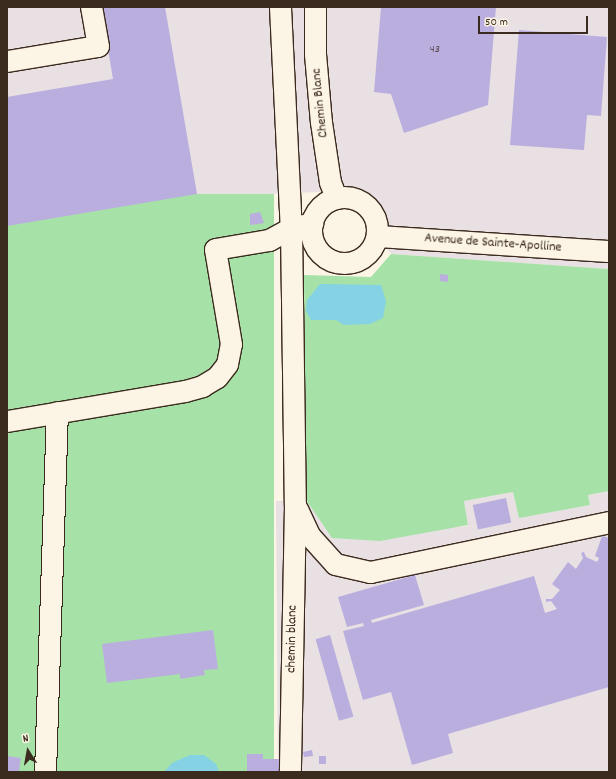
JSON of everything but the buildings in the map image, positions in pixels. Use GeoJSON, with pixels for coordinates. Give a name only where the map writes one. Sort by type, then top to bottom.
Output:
{"type":"FeatureCollection","features":[{"type":"Feature","properties":{"kind":"street"},"geometry":{"type":"LineString","coordinates":[[7,61],[98,46],[91,7]]}},
{"type":"Feature","properties":{"kind":"street","name":"chemin blanc"},"geometry":{"type":"LineString","coordinates":[[280,7],[291,228],[295,506],[290,772]]}},
{"type":"Feature","properties":{"kind":"street","name":"Chemin Blanc"},"geometry":{"type":"LineString","coordinates":[[315,7],[315,54],[321,122],[330,182],[336,198]]}},
{"type":"Feature","properties":{"kind":"street"},"geometry":{"type":"LineString","coordinates":[[336,198],[350,198],[367,207],[376,223],[377,236],[368,253],[360,259],[338,263],[328,259],[314,244],[312,223],[322,206],[336,198]]}},
{"type":"Feature","properties":{"kind":"street"},"geometry":{"type":"LineString","coordinates":[[7,421],[185,391],[202,386],[217,377],[227,364],[231,344],[215,249],[269,240],[291,228],[312,223]]}},
{"type":"Feature","properties":{"kind":"street","name":"Avenue de Sainte-Apolline"},"geometry":{"type":"LineString","coordinates":[[377,236],[609,251]]}},
{"type":"Feature","properties":{"kind":"street"},"geometry":{"type":"LineString","coordinates":[[45,772],[57,412]]}},
{"type":"Feature","properties":{"kind":"street"},"geometry":{"type":"LineString","coordinates":[[295,506],[309,535],[335,564],[370,572],[609,522]]}},
{"type":"Feature","properties":{"kind":"shaded area"},"geometry":{"type":"Polygon","coordinates":[[[7,7],[609,7],[609,269],[391,254],[377,236],[383,212],[362,190],[274,194],[7,242],[7,7]]]}},
{"type":"Feature","properties":{"kind":"shaded area"},"geometry":{"type":"Polygon","coordinates":[[[609,491],[609,772],[278,772],[276,501],[306,500],[332,538],[468,526],[464,501],[513,492],[519,517],[590,505],[588,495],[609,491]]]}},
{"type":"Feature","properties":{"kind":"green space"},"geometry":{"type":"Polygon","coordinates":[[[7,194],[274,194],[274,772],[7,772],[7,194]]]}},
{"type":"Feature","properties":{"kind":"green space"},"geometry":{"type":"Polygon","coordinates":[[[391,254],[609,269],[609,491],[588,495],[590,505],[519,518],[513,492],[464,501],[468,525],[380,541],[332,538],[306,500],[304,275],[371,277],[391,254]]]}},
{"type":"Feature","properties":{"kind":"water"},"geometry":{"type":"Polygon","coordinates":[[[320,284],[381,285],[386,301],[383,318],[370,324],[344,325],[336,320],[311,320],[306,311],[307,300],[320,284]]]}},
{"type":"Feature","properties":{"kind":"water"},"geometry":{"type":"Polygon","coordinates":[[[190,755],[204,755],[216,764],[219,772],[164,772],[172,763],[190,755]]]}}]}
